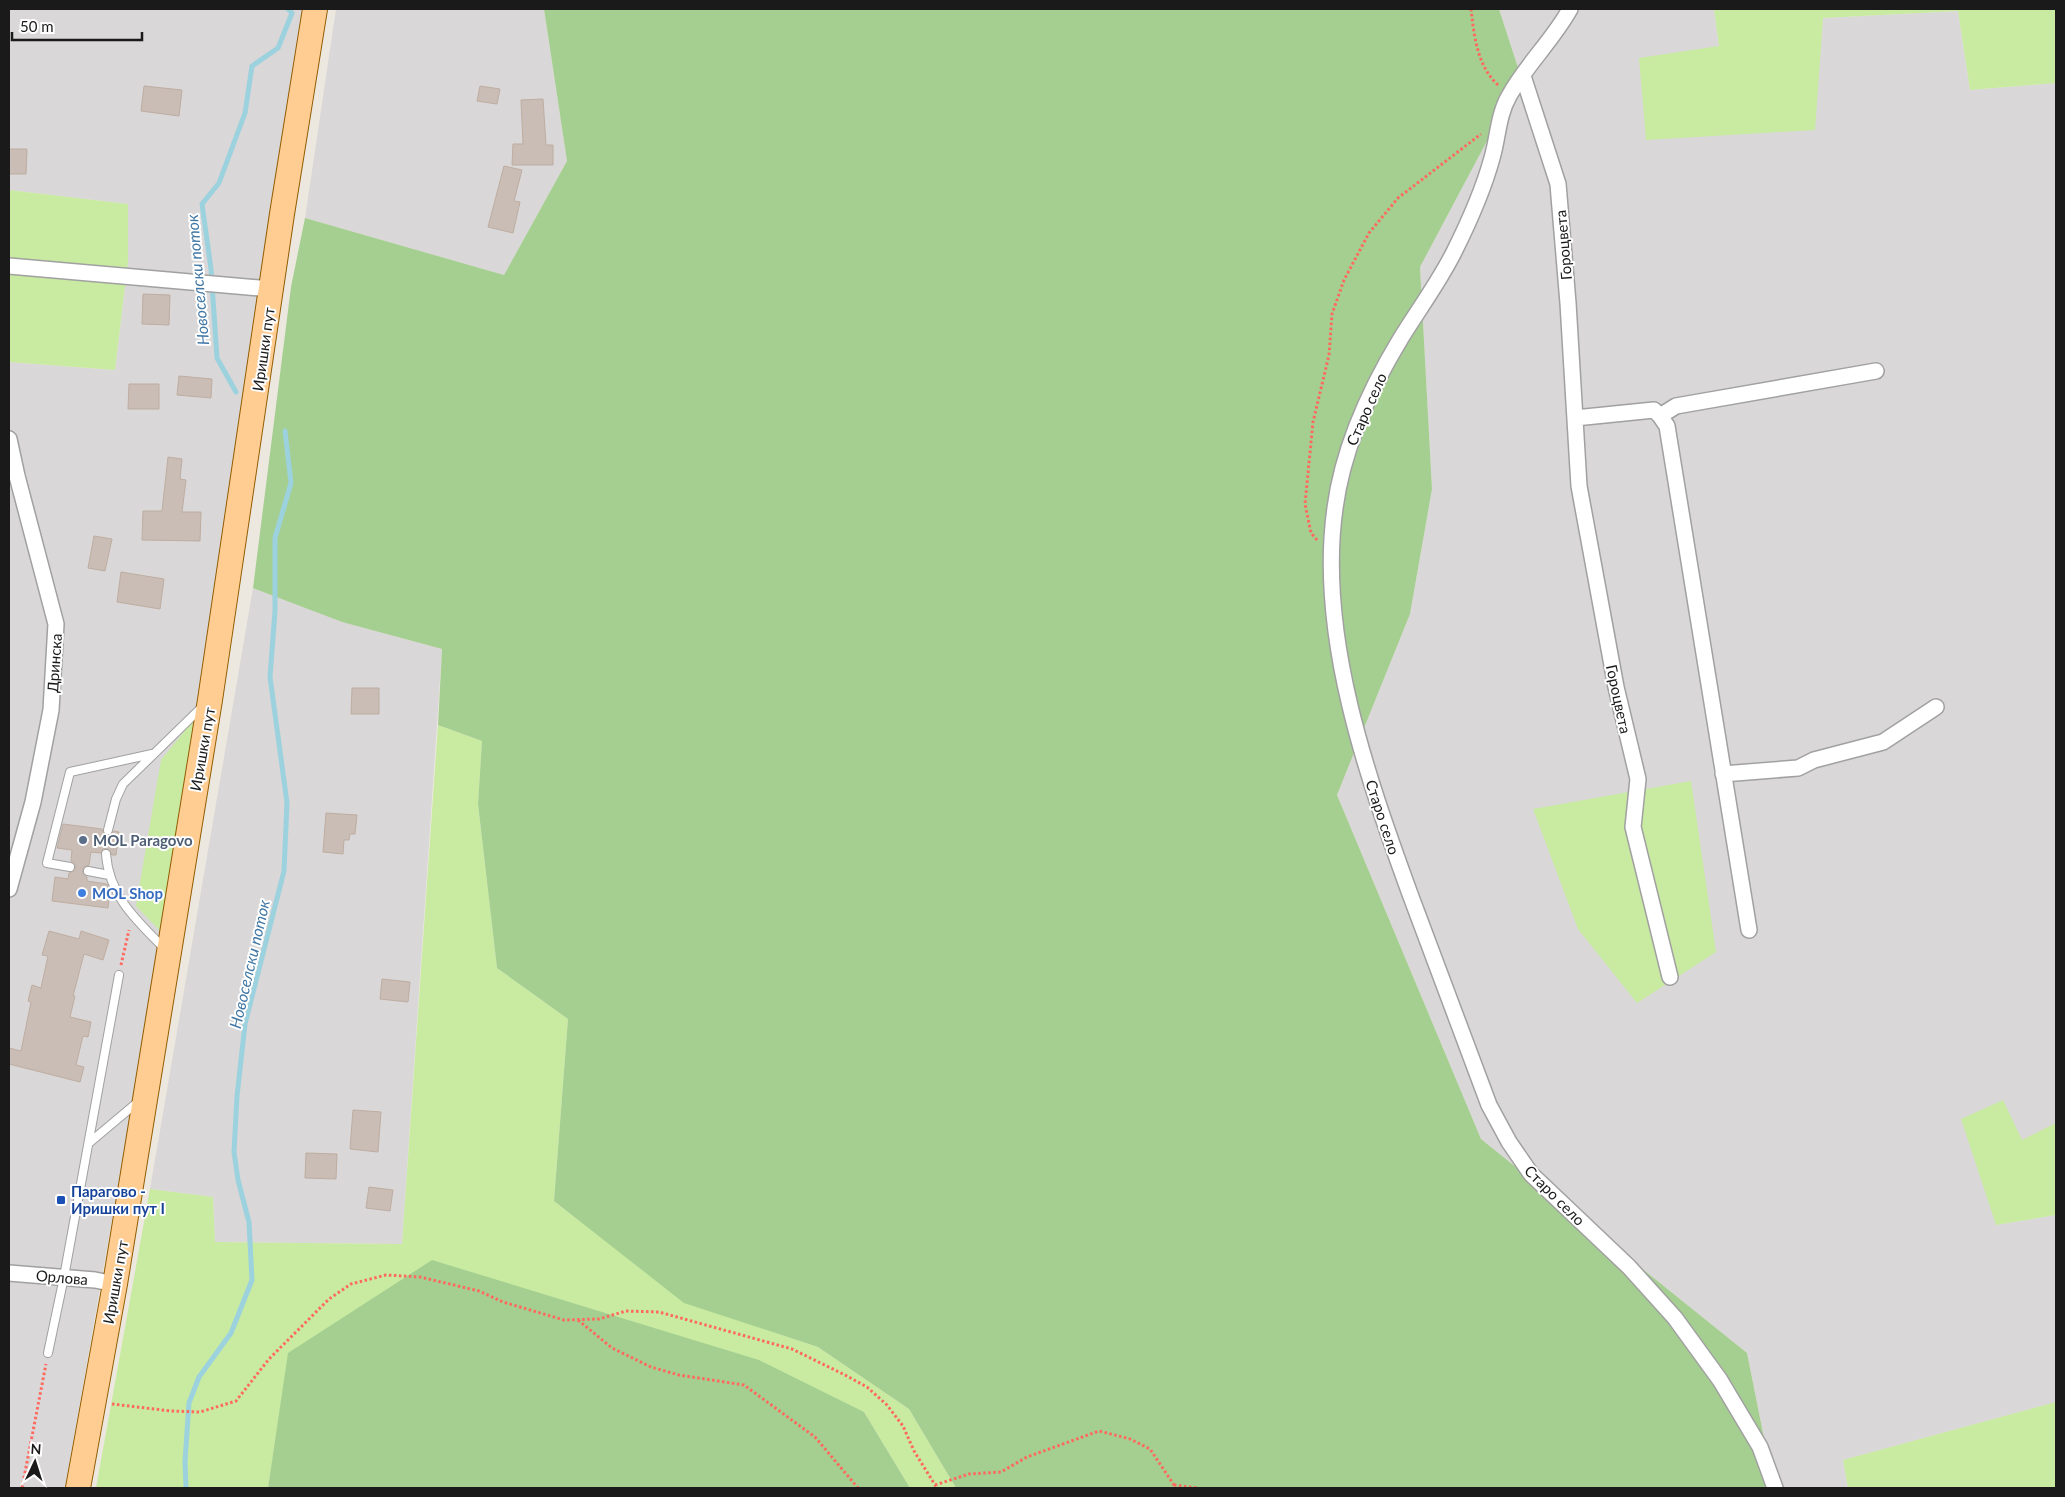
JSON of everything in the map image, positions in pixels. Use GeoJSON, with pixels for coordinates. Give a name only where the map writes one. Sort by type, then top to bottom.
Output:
{"type":"FeatureCollection","features":[{"type":"Feature","properties":{"kind":"main road","name":"Иришки пут"},"geometry":{"type":"LineString","coordinates":[[78,1488],[115,1284],[210,700],[315,9]]}},
{"type":"Feature","properties":{"kind":"street","name":"Старо село"},"geometry":{"type":"LineString","coordinates":[[1570,9],[1509,95],[1501,115],[1486,178],[1470,216],[1453,253],[1375,384],[1348,449],[1335,506],[1331,556],[1335,621],[1349,703],[1379,809],[1489,1105],[1509,1142],[1531,1174],[1629,1267],[1675,1318],[1720,1380],[1760,1447],[1775,1488]]}},
{"type":"Feature","properties":{"kind":"street","name":"Гороцвета"},"geometry":{"type":"LineString","coordinates":[[1523,76],[1558,184],[1568,302],[1579,486],[1616,687],[1638,778],[1633,827],[1670,977]]}},
{"type":"Feature","properties":{"kind":"street"},"geometry":{"type":"LineString","coordinates":[[9,266],[271,289]]}},
{"type":"Feature","properties":{"kind":"street"},"geometry":{"type":"LineString","coordinates":[[1660,416],[1676,406],[1876,371]]}},
{"type":"Feature","properties":{"kind":"street"},"geometry":{"type":"LineString","coordinates":[[1575,418],[1654,410],[1666,426],[1749,930]]}},
{"type":"Feature","properties":{"kind":"street","name":"Дринска"},"geometry":{"type":"LineString","coordinates":[[9,439],[56,624],[51,710],[33,802],[9,889]]}},
{"type":"Feature","properties":{"kind":"street"},"geometry":{"type":"LineString","coordinates":[[1723,774],[1798,768],[1814,760],[1883,742],[1936,707]]}},
{"type":"Feature","properties":{"kind":"street","name":"Орлова"},"geometry":{"type":"LineString","coordinates":[[9,1273],[64,1277],[115,1284]]}},
{"type":"Feature","properties":{"kind":"lane"},"geometry":{"type":"LineString","coordinates":[[108,830],[116,799],[123,784],[195,711],[210,700]]}},
{"type":"Feature","properties":{"kind":"lane"},"geometry":{"type":"LineString","coordinates":[[70,867],[47,863],[70,772],[152,754]]}},
{"type":"Feature","properties":{"kind":"lane"},"geometry":{"type":"LineString","coordinates":[[106,854],[109,875],[119,898],[132,916],[169,953]]}},
{"type":"Feature","properties":{"kind":"lane"},"geometry":{"type":"LineString","coordinates":[[88,871],[109,875]]}},
{"type":"Feature","properties":{"kind":"lane"},"geometry":{"type":"LineString","coordinates":[[48,1353],[64,1277],[119,975]]}},
{"type":"Feature","properties":{"kind":"lane"},"geometry":{"type":"LineString","coordinates":[[89,1143],[146,1095]]}},
{"type":"Feature","properties":{"kind":"path"},"geometry":{"type":"LineString","coordinates":[[1471,9],[1474,39],[1488,76],[1509,95]]}},
{"type":"Feature","properties":{"kind":"path"},"geometry":{"type":"LineString","coordinates":[[1331,556],[1311,533],[1305,504],[1313,422],[1330,355],[1332,314],[1344,280],[1369,233],[1398,198],[1471,143],[1501,115]]}},
{"type":"Feature","properties":{"kind":"path"},"geometry":{"type":"LineString","coordinates":[[119,975],[132,916]]}},
{"type":"Feature","properties":{"kind":"path"},"geometry":{"type":"LineString","coordinates":[[94,1401],[200,1412],[236,1401],[269,1359],[329,1298],[351,1284],[386,1275],[420,1277],[479,1291],[503,1302],[564,1320],[599,1319],[626,1311],[659,1312],[792,1350],[820,1362],[866,1387],[887,1405],[903,1426],[914,1451],[936,1487],[969,1474],[1001,1472],[1027,1457],[1099,1431],[1130,1439],[1150,1449],[1175,1487],[1197,1488]]}},
{"type":"Feature","properties":{"kind":"path"},"geometry":{"type":"LineString","coordinates":[[577,1320],[612,1348],[651,1367],[679,1375],[744,1385],[815,1438],[858,1488]]}},
{"type":"Feature","properties":{"kind":"path"},"geometry":{"type":"LineString","coordinates":[[22,1488],[48,1353]]}},
{"type":"Feature","properties":{"kind":"shaded area"},"geometry":{"type":"Polygon","coordinates":[[[9,9],[303,9],[230,515],[130,1117],[65,1488],[9,1488],[9,362],[115,370],[128,261],[128,204],[9,190],[9,9]]]}},
{"type":"Feature","properties":{"kind":"shaded area"},"geometry":{"type":"Polygon","coordinates":[[[336,9],[544,9],[567,161],[504,275],[305,218],[336,9]]]}},
{"type":"Feature","properties":{"kind":"shaded area"},"geometry":{"type":"Polygon","coordinates":[[[1499,9],[1714,9],[1719,46],[1814,130],[1823,18],[1958,11],[1970,90],[2056,83],[2056,1123],[2022,1141],[1996,1225],[2056,1215],[2056,1402],[1843,1460],[1848,1488],[1774,1488],[1747,1353],[1481,1139],[1337,795],[1410,614],[1432,489],[1420,267],[1521,77],[1499,9]]]}},
{"type":"Feature","properties":{"kind":"shaded area"},"geometry":{"type":"Polygon","coordinates":[[[253,588],[342,622],[442,649],[402,1244],[215,1242],[213,1197],[150,1189],[253,588]]]}},
{"type":"Feature","properties":{"kind":"green space"},"geometry":{"type":"Polygon","coordinates":[[[544,9],[1499,9],[1521,77],[1420,267],[1432,489],[1410,614],[1337,795],[1481,1139],[1747,1353],[1774,1488],[956,1488],[909,1409],[818,1347],[684,1303],[554,1201],[568,1019],[497,968],[478,804],[482,741],[438,725],[442,649],[342,622],[253,588],[291,287],[305,218],[504,275],[567,161],[544,9]]]}},
{"type":"Feature","properties":{"kind":"green space"},"geometry":{"type":"Polygon","coordinates":[[[1714,9],[2056,9],[2056,83],[1970,90],[1958,11],[1823,18],[1815,130],[1646,140],[1639,58],[1719,46],[1714,9]]]}},
{"type":"Feature","properties":{"kind":"green space"},"geometry":{"type":"Polygon","coordinates":[[[9,190],[128,204],[128,261],[115,370],[9,362],[9,190]]]}},
{"type":"Feature","properties":{"kind":"green space"},"geometry":{"type":"Polygon","coordinates":[[[201,711],[164,935],[136,906],[161,760],[201,711]]]}},
{"type":"Feature","properties":{"kind":"green space"},"geometry":{"type":"Polygon","coordinates":[[[438,725],[482,741],[478,804],[497,968],[568,1019],[554,1201],[684,1302],[818,1347],[909,1409],[956,1488],[910,1488],[864,1412],[289,1353],[268,1488],[96,1488],[150,1189],[213,1197],[215,1242],[402,1244],[438,725]]]}},
{"type":"Feature","properties":{"kind":"green space"},"geometry":{"type":"Polygon","coordinates":[[[1691,781],[1716,952],[1637,1003],[1578,929],[1533,809],[1691,781]]]}},
{"type":"Feature","properties":{"kind":"green space"},"geometry":{"type":"Polygon","coordinates":[[[2003,1100],[2022,1140],[2056,1123],[2056,1215],[1996,1225],[1961,1119],[2003,1100]]]}},
{"type":"Feature","properties":{"kind":"green space"},"geometry":{"type":"Polygon","coordinates":[[[432,1260],[759,1360],[864,1412],[910,1488],[268,1488],[288,1353],[432,1260]]]}},
{"type":"Feature","properties":{"kind":"green space"},"geometry":{"type":"Polygon","coordinates":[[[2056,1402],[2056,1488],[1848,1488],[1843,1460],[2056,1402]]]}},
{"type":"Feature","properties":{"kind":"building"},"geometry":{"type":"Polygon","coordinates":[[[144,86],[182,90],[179,116],[141,111],[144,86]]]}},
{"type":"Feature","properties":{"kind":"building"},"geometry":{"type":"Polygon","coordinates":[[[480,86],[500,89],[497,104],[477,101],[480,86]]]}},
{"type":"Feature","properties":{"kind":"building"},"geometry":{"type":"Polygon","coordinates":[[[543,99],[546,145],[553,145],[553,165],[512,165],[513,144],[523,144],[521,100],[543,99]]]}},
{"type":"Feature","properties":{"kind":"building"},"geometry":{"type":"Polygon","coordinates":[[[9,149],[27,149],[26,174],[9,174],[9,149]]]}},
{"type":"Feature","properties":{"kind":"building"},"geometry":{"type":"Polygon","coordinates":[[[504,166],[522,170],[514,201],[520,202],[513,233],[488,227],[504,166]]]}},
{"type":"Feature","properties":{"kind":"building"},"geometry":{"type":"Polygon","coordinates":[[[143,294],[170,295],[169,325],[142,324],[143,294]]]}},
{"type":"Feature","properties":{"kind":"building"},"geometry":{"type":"Polygon","coordinates":[[[179,376],[212,379],[211,398],[177,395],[179,376]]]}},
{"type":"Feature","properties":{"kind":"building"},"geometry":{"type":"Polygon","coordinates":[[[129,384],[159,384],[159,409],[128,409],[129,384]]]}},
{"type":"Feature","properties":{"kind":"building"},"geometry":{"type":"Polygon","coordinates":[[[168,457],[182,459],[180,479],[186,480],[182,512],[201,512],[200,541],[142,540],[143,511],[162,511],[168,457]]]}},
{"type":"Feature","properties":{"kind":"building"},"geometry":{"type":"Polygon","coordinates":[[[94,536],[112,539],[105,571],[88,568],[94,536]]]}},
{"type":"Feature","properties":{"kind":"building"},"geometry":{"type":"Polygon","coordinates":[[[121,572],[164,579],[160,609],[117,602],[121,572]]]}},
{"type":"Feature","properties":{"kind":"building"},"geometry":{"type":"Polygon","coordinates":[[[352,688],[379,688],[379,714],[351,714],[352,688]]]}},
{"type":"Feature","properties":{"kind":"building"},"geometry":{"type":"Polygon","coordinates":[[[326,813],[357,815],[355,834],[350,834],[349,840],[344,840],[343,854],[323,852],[326,813]]]}},
{"type":"Feature","properties":{"kind":"building"},"geometry":{"type":"Polygon","coordinates":[[[63,824],[102,829],[107,836],[114,831],[119,832],[116,855],[112,855],[108,849],[103,849],[101,853],[91,852],[89,865],[82,870],[87,877],[87,881],[107,884],[110,891],[108,908],[52,901],[55,877],[68,879],[69,873],[74,871],[76,867],[71,861],[72,850],[57,848],[63,824]]]}},
{"type":"Feature","properties":{"kind":"building"},"geometry":{"type":"Polygon","coordinates":[[[49,931],[79,939],[81,931],[109,940],[103,960],[84,954],[73,996],[75,996],[70,1017],[91,1022],[88,1037],[83,1036],[76,1065],[84,1067],[80,1082],[9,1064],[9,1048],[21,1051],[31,1002],[28,1001],[32,985],[41,988],[48,956],[42,955],[49,931]]]}},
{"type":"Feature","properties":{"kind":"building"},"geometry":{"type":"Polygon","coordinates":[[[382,979],[410,982],[408,1002],[380,999],[382,979]]]}},
{"type":"Feature","properties":{"kind":"building"},"geometry":{"type":"Polygon","coordinates":[[[353,1110],[381,1112],[378,1152],[350,1149],[353,1110]]]}},
{"type":"Feature","properties":{"kind":"building"},"geometry":{"type":"Polygon","coordinates":[[[306,1153],[337,1154],[336,1179],[305,1178],[306,1153]]]}},
{"type":"Feature","properties":{"kind":"building"},"geometry":{"type":"Polygon","coordinates":[[[369,1187],[393,1190],[390,1211],[366,1208],[369,1187]]]}},
{"type":"Feature","properties":{"kind":"waterway","name":"Новоселски поток"},"geometry":{"type":"LineString","coordinates":[[236,392],[217,358],[211,269],[202,204],[219,183],[245,113],[252,66],[278,48],[292,13],[288,9]]}},
{"type":"Feature","properties":{"kind":"waterway","name":"Новоселски поток"},"geometry":{"type":"LineString","coordinates":[[186,1488],[185,1461],[189,1403],[199,1377],[231,1333],[252,1280],[249,1222],[238,1180],[234,1152],[237,1096],[245,1024],[284,871],[287,803],[270,677],[275,611],[275,538],[291,483],[285,431]]}},
{"type":"Feature","properties":{"kind":"place","name":"MOL Paragovo"},"geometry":{"type":"Point","coordinates":[83,840]}},
{"type":"Feature","properties":{"kind":"place","name":"MOL Shop"},"geometry":{"type":"Point","coordinates":[82,893]}},
{"type":"Feature","properties":{"kind":"place","name":"Парагово - Иришки пут I"},"geometry":{"type":"Point","coordinates":[61,1200]}}]}
